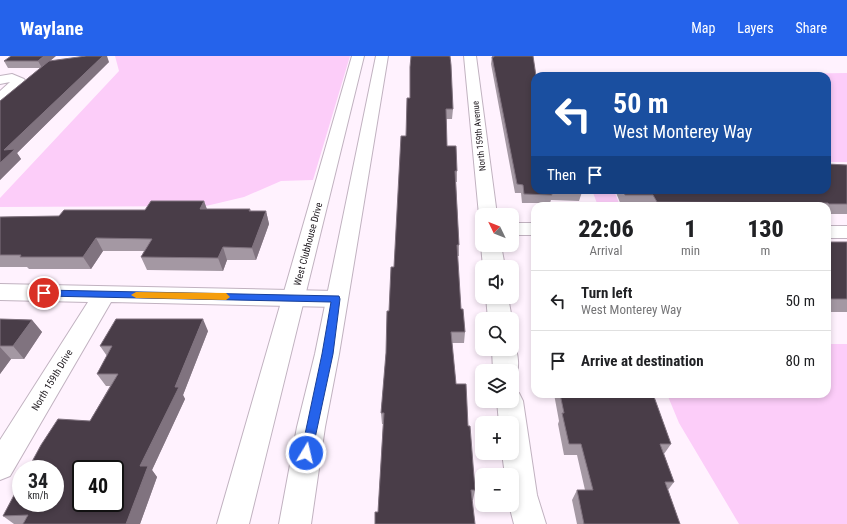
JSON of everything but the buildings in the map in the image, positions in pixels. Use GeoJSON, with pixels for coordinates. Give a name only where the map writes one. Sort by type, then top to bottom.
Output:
{"type":"FeatureCollection","features":[{"type":"Feature","properties":{"kind":"street","name":"West Clubhouse Drive"},"geometry":{"type":"LineString","coordinates":[[234,524],[358,56]]}},
{"type":"Feature","properties":{"kind":"street"},"geometry":{"type":"LineString","coordinates":[[295,524],[311,427],[327,354],[382,56]]}},
{"type":"Feature","properties":{"kind":"street","name":"North 159th Avenue"},"geometry":{"type":"LineString","coordinates":[[470,56],[487,208]]}},
{"type":"Feature","properties":{"kind":"street"},"geometry":{"type":"LineString","coordinates":[[0,98],[19,82],[6,79]]}},
{"type":"Feature","properties":{"kind":"street"},"geometry":{"type":"LineString","coordinates":[[519,228],[531,229]]}},
{"type":"Feature","properties":{"kind":"street"},"geometry":{"type":"LineString","coordinates":[[831,232],[847,232]]}},
{"type":"Feature","properties":{"kind":"street"},"geometry":{"type":"LineString","coordinates":[[0,292],[336,299]]}},
{"type":"Feature","properties":{"kind":"street","name":"North 159th Drive"},"geometry":{"type":"LineString","coordinates":[[0,466],[104,294]]}},
{"type":"Feature","properties":{"kind":"street"},"geometry":{"type":"LineString","coordinates":[[511,408],[522,495],[530,524]]}},
{"type":"Feature","properties":{"kind":"shaded area"},"geometry":{"type":"Polygon","coordinates":[[[115,56],[350,56],[313,180],[281,181],[244,197],[206,206],[0,207],[0,198],[119,71],[115,56]]]}},
{"type":"Feature","properties":{"kind":"shaded area"},"geometry":{"type":"Polygon","coordinates":[[[831,73],[847,73],[847,162],[831,162],[831,73]]]}},
{"type":"Feature","properties":{"kind":"shaded area"},"geometry":{"type":"Polygon","coordinates":[[[594,194],[616,194],[618,202],[596,202],[594,194]]]}},
{"type":"Feature","properties":{"kind":"shaded area"},"geometry":{"type":"Polygon","coordinates":[[[831,344],[847,344],[847,524],[739,524],[679,423],[669,398],[831,398],[831,344]]]}},
{"type":"Feature","properties":{"kind":"slow traffic"},"geometry":{"type":"LineString","coordinates":[[136,295],[226,297]]}},
{"type":"Feature","properties":{"kind":"route"},"geometry":{"type":"LineString","coordinates":[[44,293],[336,299],[327,354],[306,453]]}}]}
